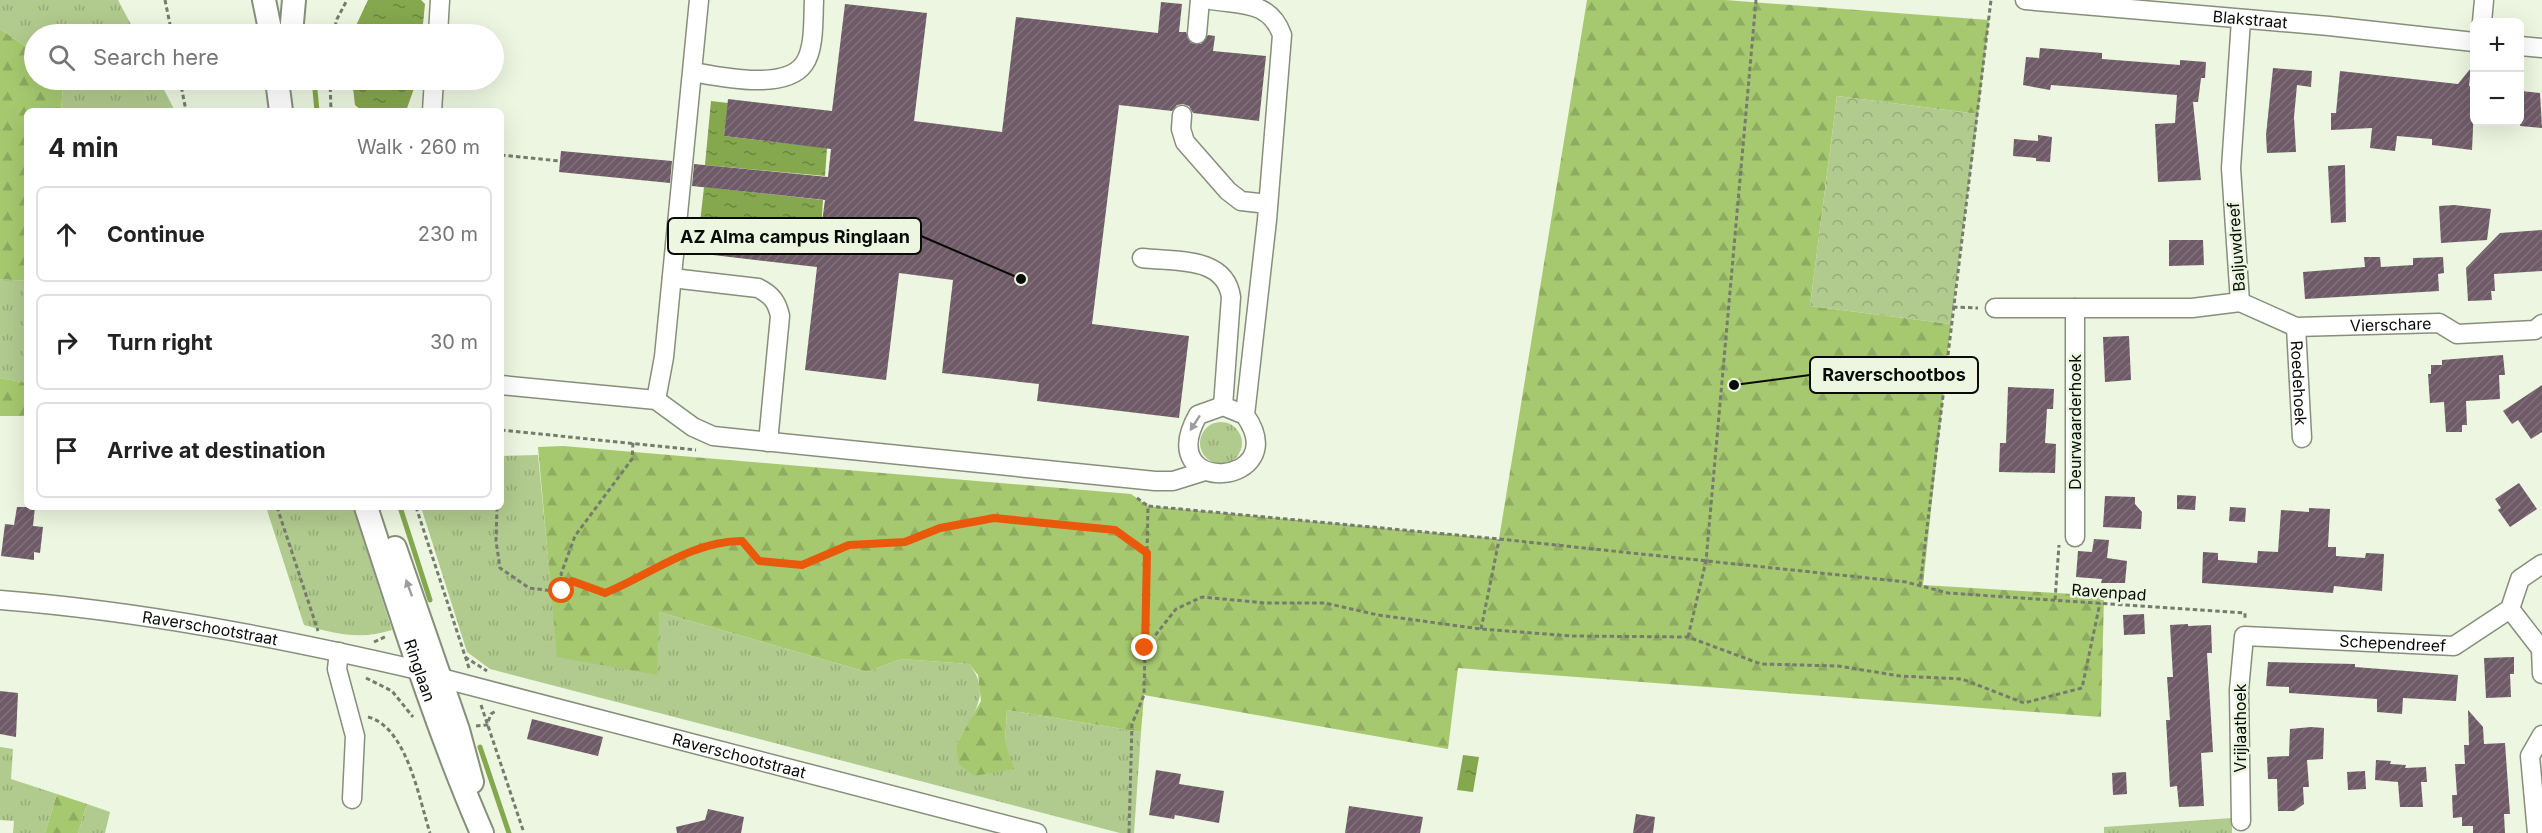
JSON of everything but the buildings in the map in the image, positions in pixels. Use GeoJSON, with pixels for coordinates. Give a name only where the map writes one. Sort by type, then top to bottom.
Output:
{"type":"FeatureCollection","features":[{"type":"Feature","properties":{"kind":"main road"},"geometry":{"type":"LineString","coordinates":[[264,0],[269,24]]}},
{"type":"Feature","properties":{"kind":"main road"},"geometry":{"type":"LineString","coordinates":[[292,24],[294,0]]}},
{"type":"Feature","properties":{"kind":"main road"},"geometry":{"type":"LineString","coordinates":[[278,90],[281,108]]}},
{"type":"Feature","properties":{"kind":"main road"},"geometry":{"type":"LineString","coordinates":[[293,90],[294,108]]}},
{"type":"Feature","properties":{"kind":"main road","name":"Ringlaan"},"geometry":{"type":"LineString","coordinates":[[367,510],[418,670],[449,729]]}},
{"type":"Feature","properties":{"kind":"main road","name":"Ringlaan"},"geometry":{"type":"LineString","coordinates":[[381,510],[441,678],[449,729],[483,833]]}},
{"type":"Feature","properties":{"kind":"street"},"geometry":{"type":"LineString","coordinates":[[439,24],[440,0]]}},
{"type":"Feature","properties":{"kind":"street"},"geometry":{"type":"LineString","coordinates":[[656,400],[664,357],[699,0]]}},
{"type":"Feature","properties":{"kind":"street"},"geometry":{"type":"LineString","coordinates":[[693,72],[770,80],[793,74],[805,63],[810,44],[814,0]]}},
{"type":"Feature","properties":{"kind":"street"},"geometry":{"type":"LineString","coordinates":[[1197,34],[1200,0]]}},
{"type":"Feature","properties":{"kind":"street"},"geometry":{"type":"LineString","coordinates":[[1211,0],[1258,7],[1271,14],[1282,35],[1268,204],[1245,415]]}},
{"type":"Feature","properties":{"kind":"street","name":"Blakstraat"},"geometry":{"type":"LineString","coordinates":[[2025,0],[2329,26],[2470,41]]}},
{"type":"Feature","properties":{"kind":"street"},"geometry":{"type":"LineString","coordinates":[[2482,18],[2484,0]]}},
{"type":"Feature","properties":{"kind":"street","name":"Baljuwdreef"},"geometry":{"type":"LineString","coordinates":[[1995,308],[2192,308],[2240,302],[2230,168],[2241,20]]}},
{"type":"Feature","properties":{"kind":"street"},"geometry":{"type":"LineString","coordinates":[[2524,46],[2542,48]]}},
{"type":"Feature","properties":{"kind":"street"},"geometry":{"type":"LineString","coordinates":[[432,108],[433,90]]}},
{"type":"Feature","properties":{"kind":"street"},"geometry":{"type":"LineString","coordinates":[[1182,115],[1181,129],[1185,142],[1228,191],[1241,201],[1268,204]]}},
{"type":"Feature","properties":{"kind":"street"},"geometry":{"type":"LineString","coordinates":[[1142,258],[1213,267],[1229,284],[1231,297],[1223,406]]}},
{"type":"Feature","properties":{"kind":"street"},"geometry":{"type":"LineString","coordinates":[[672,278],[758,288],[769,294],[777,304],[780,316],[768,442]]}},
{"type":"Feature","properties":{"kind":"street","name":"Vierschare"},"geometry":{"type":"LineString","coordinates":[[2240,302],[2296,327],[2439,323],[2457,334],[2535,330],[2542,324]]}},
{"type":"Feature","properties":{"kind":"street","name":"Deurwaarderhoek"},"geometry":{"type":"LineString","coordinates":[[2075,308],[2075,537]]}},
{"type":"Feature","properties":{"kind":"street","name":"Roedehoek"},"geometry":{"type":"LineString","coordinates":[[2296,327],[2301,438]]}},
{"type":"Feature","properties":{"kind":"street"},"geometry":{"type":"LineString","coordinates":[[504,385],[656,400],[693,427],[713,436],[1155,481],[1173,481],[1205,471],[1225,475],[1245,467],[1255,449],[1254,428],[1245,415],[1223,406],[1198,415],[1188,434],[1190,455],[1205,471]]}},
{"type":"Feature","properties":{"kind":"street"},"geometry":{"type":"LineString","coordinates":[[2542,564],[2520,579],[2510,609],[2541,649],[2542,674]]}},
{"type":"Feature","properties":{"kind":"street","name":"Raverschootstraat"},"geometry":{"type":"LineString","coordinates":[[0,600],[84,607],[418,670]]}},
{"type":"Feature","properties":{"kind":"street","name":"Schependreef"},"geometry":{"type":"LineString","coordinates":[[2244,636],[2454,646],[2510,609]]}},
{"type":"Feature","properties":{"kind":"street","name":"Vrijlaathoek"},"geometry":{"type":"LineString","coordinates":[[2241,821],[2239,690],[2244,636]]}},
{"type":"Feature","properties":{"kind":"street"},"geometry":{"type":"LineString","coordinates":[[338,656],[355,736],[352,799]]}},
{"type":"Feature","properties":{"kind":"street","name":"Raverschootstraat"},"geometry":{"type":"LineString","coordinates":[[441,678],[1037,833]]}},
{"type":"Feature","properties":{"kind":"street"},"geometry":{"type":"LineString","coordinates":[[2537,833],[2530,756],[2542,735]]}},
{"type":"Feature","properties":{"kind":"path"},"geometry":{"type":"LineString","coordinates":[[165,0],[170,24]]}},
{"type":"Feature","properties":{"kind":"path"},"geometry":{"type":"LineString","coordinates":[[336,24],[347,0]]}},
{"type":"Feature","properties":{"kind":"path"},"geometry":{"type":"LineString","coordinates":[[1688,637],[1706,561],[1756,0]]}},
{"type":"Feature","properties":{"kind":"path"},"geometry":{"type":"LineString","coordinates":[[1920,586],[1991,0]]}},
{"type":"Feature","properties":{"kind":"path"},"geometry":{"type":"LineString","coordinates":[[182,90],[185,108]]}},
{"type":"Feature","properties":{"kind":"path"},"geometry":{"type":"LineString","coordinates":[[330,90],[331,108]]}},
{"type":"Feature","properties":{"kind":"path"},"geometry":{"type":"LineString","coordinates":[[504,154],[559,161]]}},
{"type":"Feature","properties":{"kind":"path"},"geometry":{"type":"LineString","coordinates":[[1953,307],[1995,308]]}},
{"type":"Feature","properties":{"kind":"path"},"geometry":{"type":"LineString","coordinates":[[633,443],[632,459],[575,536],[561,574],[572,581],[605,593],[703,547],[737,541],[745,543],[759,561],[802,565],[849,545],[905,542],[940,528],[994,518],[1115,530],[1147,553],[1144,695],[1132,724],[1129,833]]}},
{"type":"Feature","properties":{"kind":"path","name":"Ravenpad"},"geometry":{"type":"LineString","coordinates":[[1147,553],[1148,506],[1706,561],[1920,586],[1948,593],[2245,613],[2244,636]]}},
{"type":"Feature","properties":{"kind":"path"},"geometry":{"type":"LineString","coordinates":[[278,510],[338,656],[355,673],[393,691],[421,727],[432,730],[449,729]]}},
{"type":"Feature","properties":{"kind":"path"},"geometry":{"type":"LineString","coordinates":[[417,510],[524,833]]}},
{"type":"Feature","properties":{"kind":"path"},"geometry":{"type":"LineString","coordinates":[[496,510],[496,541],[501,568],[529,588],[562,591],[572,581]]}},
{"type":"Feature","properties":{"kind":"path"},"geometry":{"type":"LineString","coordinates":[[2055,600],[2060,539],[2075,537]]}},
{"type":"Feature","properties":{"kind":"path"},"geometry":{"type":"LineString","coordinates":[[1481,629],[1499,539]]}},
{"type":"Feature","properties":{"kind":"path"},"geometry":{"type":"LineString","coordinates":[[1145,648],[1176,609],[1202,597],[1265,603],[1325,603],[1378,615],[1481,629],[1571,636],[1688,637],[1761,664],[1838,666],[1900,676],[1962,679],[2024,703],[2082,688],[2100,603]]}},
{"type":"Feature","properties":{"kind":"path"},"geometry":{"type":"LineString","coordinates":[[338,656],[405,628]]}},
{"type":"Feature","properties":{"kind":"path"},"geometry":{"type":"LineString","coordinates":[[349,712],[376,719],[402,747],[430,833]]}},
{"type":"Feature","properties":{"kind":"green space"},"geometry":{"type":"Polygon","coordinates":[[[0,0],[118,0],[131,24],[24,24],[24,45],[0,29],[0,0]]]}},
{"type":"Feature","properties":{"kind":"green space"},"geometry":{"type":"Polygon","coordinates":[[[1587,0],[1725,0],[1989,20],[1978,114],[1837,96],[1810,306],[1951,324],[1923,585],[2104,596],[2101,717],[1458,668],[1448,749],[1144,695],[1141,732],[1007,710],[1005,742],[1014,769],[974,776],[959,764],[956,745],[981,701],[978,675],[969,664],[901,659],[867,672],[659,612],[657,675],[557,657],[538,447],[563,446],[1131,494],[1148,506],[1499,539],[1587,0]]]}},
{"type":"Feature","properties":{"kind":"green space"},"geometry":{"type":"Polygon","coordinates":[[[0,29],[24,45],[24,90],[63,90],[61,108],[24,108],[24,281],[0,279],[0,29]]]}},
{"type":"Feature","properties":{"kind":"green space"},"geometry":{"type":"Polygon","coordinates":[[[63,90],[164,90],[173,108],[61,108],[63,90]]]}},
{"type":"Feature","properties":{"kind":"green space"},"geometry":{"type":"Polygon","coordinates":[[[1837,96],[1978,114],[1951,324],[1810,306],[1837,96]]]}},
{"type":"Feature","properties":{"kind":"green space"},"geometry":{"type":"Polygon","coordinates":[[[0,279],[24,281],[24,382],[0,378],[0,279]]]}},
{"type":"Feature","properties":{"kind":"green space"},"geometry":{"type":"Polygon","coordinates":[[[0,378],[24,382],[24,416],[0,416],[0,378]]]}},
{"type":"Feature","properties":{"kind":"green space"},"geometry":{"type":"Polygon","coordinates":[[[1221,422],[1236,428],[1242,443],[1236,458],[1221,464],[1206,458],[1200,443],[1206,428],[1221,422]]]}},
{"type":"Feature","properties":{"kind":"green space"},"geometry":{"type":"Polygon","coordinates":[[[538,455],[558,657],[659,612],[867,672],[901,659],[969,664],[976,675],[980,695],[978,705],[956,745],[1005,742],[1007,710],[1141,732],[1134,833],[1120,833],[490,669],[467,652],[422,510],[504,510],[504,456],[538,455]]]}},
{"type":"Feature","properties":{"kind":"green space"},"geometry":{"type":"Polygon","coordinates":[[[267,510],[354,510],[392,630],[369,635],[348,635],[304,625],[267,510]]]}},
{"type":"Feature","properties":{"kind":"green space"},"geometry":{"type":"Polygon","coordinates":[[[0,747],[13,749],[11,779],[57,794],[45,833],[13,833],[14,821],[0,820],[0,747]]]}},
{"type":"Feature","properties":{"kind":"green space"},"geometry":{"type":"Polygon","coordinates":[[[57,794],[87,804],[78,833],[45,833],[57,794]]]}},
{"type":"Feature","properties":{"kind":"green space"},"geometry":{"type":"Polygon","coordinates":[[[87,804],[110,812],[105,833],[78,833],[87,804]]]}},
{"type":"Feature","properties":{"kind":"green space"},"geometry":{"type":"Polygon","coordinates":[[[2232,818],[2232,833],[2104,833],[2104,827],[2232,818]]]}},
{"type":"Feature","properties":{"kind":"water"},"geometry":{"type":"Polygon","coordinates":[[[368,0],[421,0],[425,4],[423,24],[357,24],[368,0]]]}},
{"type":"Feature","properties":{"kind":"water"},"geometry":{"type":"Polygon","coordinates":[[[353,90],[413,90],[407,108],[358,108],[355,105],[353,90]]]}},
{"type":"Feature","properties":{"kind":"water"},"geometry":{"type":"Polygon","coordinates":[[[711,101],[728,103],[724,136],[827,148],[825,176],[705,165],[711,101]]]}},
{"type":"Feature","properties":{"kind":"water"},"geometry":{"type":"Polygon","coordinates":[[[704,187],[823,200],[821,229],[718,217],[713,251],[697,249],[704,187]]]}},
{"type":"Feature","properties":{"kind":"water"},"geometry":{"type":"Polygon","coordinates":[[[1463,755],[1479,757],[1473,792],[1457,790],[1463,755]]]}},
{"type":"Feature","properties":{"kind":"waterway"},"geometry":{"type":"LineString","coordinates":[[315,90],[317,108]]}},
{"type":"Feature","properties":{"kind":"waterway"},"geometry":{"type":"LineString","coordinates":[[401,510],[430,600]]}},
{"type":"Feature","properties":{"kind":"waterway"},"geometry":{"type":"LineString","coordinates":[[480,747],[509,833]]}},
{"type":"Feature","properties":{"kind":"place","name":"AZ Alma campus Ringlaan"},"geometry":{"type":"Point","coordinates":[1021,279]}},
{"type":"Feature","properties":{"kind":"place","name":"Raverschootbos"},"geometry":{"type":"Point","coordinates":[1734,385]}},
{"type":"Feature","properties":{"kind":"route"},"geometry":{"type":"LineString","coordinates":[[562,591],[572,581],[605,593],[710,544],[742,541],[759,561],[802,565],[849,545],[905,542],[940,528],[994,518],[1115,530],[1147,553],[1145,648]]}}]}
